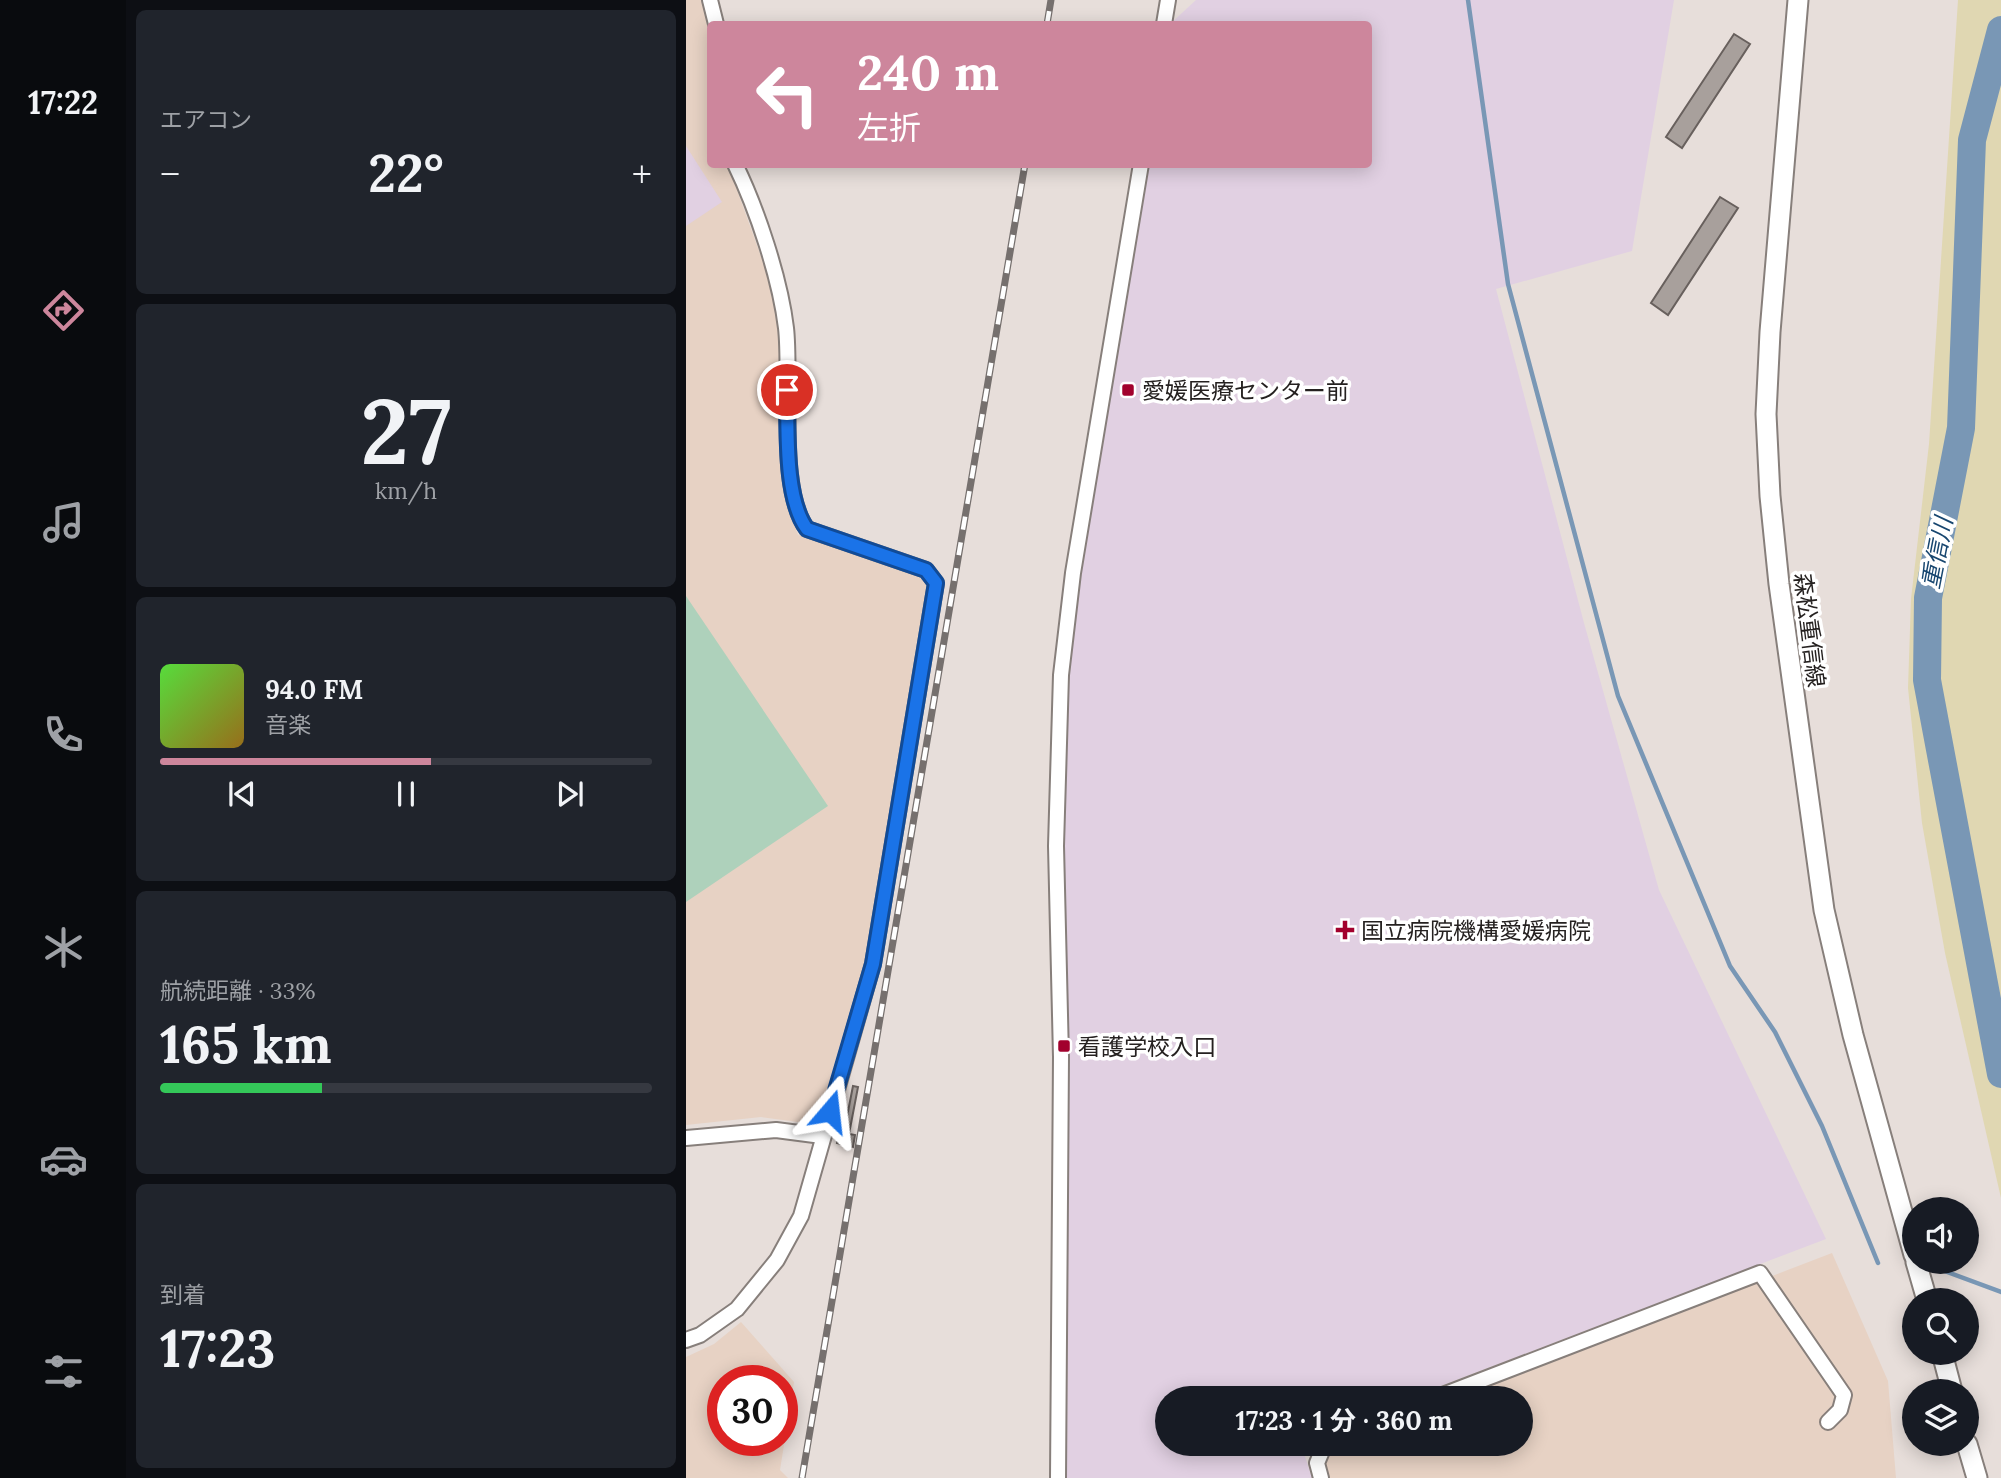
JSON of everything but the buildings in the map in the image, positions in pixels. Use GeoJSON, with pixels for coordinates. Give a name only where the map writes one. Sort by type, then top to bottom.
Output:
{"type":"FeatureCollection","features":[{"type":"Feature","properties":{"kind":"main road","name":"森松重信線"},"geometry":{"type":"LineString","coordinates":[[1798,0],[1770,332],[1766,414],[1770,496],[1779,584],[1824,910],[1850,1023],[1902,1212]]}},
{"type":"Feature","properties":{"kind":"main road"},"geometry":{"type":"LineString","coordinates":[[1971,1456],[1977,1478]]}},
{"type":"Feature","properties":{"kind":"street"},"geometry":{"type":"LineString","coordinates":[[710,0],[715,21]]}},
{"type":"Feature","properties":{"kind":"street"},"geometry":{"type":"LineString","coordinates":[[1165,21],[1170,3]]}},
{"type":"Feature","properties":{"kind":"street"},"geometry":{"type":"LineString","coordinates":[[686,1340],[700,1335],[737,1309],[777,1260],[801,1216],[873,964],[936,583],[926,570],[807,529],[800,519],[789,458],[786,328],[774,274],[736,168]]}},
{"type":"Feature","properties":{"kind":"street"},"geometry":{"type":"LineString","coordinates":[[1058,1478],[1061,1057],[1056,846],[1061,675],[1073,573],[1140,168]]}},
{"type":"Feature","properties":{"kind":"street"},"geometry":{"type":"LineString","coordinates":[[686,1138],[776,1130],[822,1136]]}},
{"type":"Feature","properties":{"kind":"street"},"geometry":{"type":"LineString","coordinates":[[1466,1386],[1760,1273],[1844,1395],[1840,1410],[1828,1422]]}},
{"type":"Feature","properties":{"kind":"street"},"geometry":{"type":"LineString","coordinates":[[1320,1456],[1317,1463],[1321,1478]]}},
{"type":"Feature","properties":{"kind":"shaded area"},"geometry":{"type":"Polygon","coordinates":[[[686,0],[703,0],[707,21],[707,168],[729,168],[771,284],[780,333],[778,431],[792,519],[798,535],[923,573],[929,589],[866,963],[821,1125],[761,1117],[686,1125],[686,0]]]}},
{"type":"Feature","properties":{"kind":"shaded area"},"geometry":{"type":"Polygon","coordinates":[[[1196,0],[1674,0],[1632,251],[1496,289],[1584,623],[1659,890],[1826,1239],[1440,1386],[1155,1386],[1155,1456],[1305,1456],[1312,1478],[1067,1478],[1068,1172],[1063,846],[1068,678],[1077,584],[1146,168],[1372,168],[1372,21],[1173,21],[1196,0]]]}},
{"type":"Feature","properties":{"kind":"shaded area"},"geometry":{"type":"Polygon","coordinates":[[[686,146],[722,202],[686,226],[686,146]]]}},
{"type":"Feature","properties":{"kind":"shaded area"},"geometry":{"type":"Polygon","coordinates":[[[1832,1253],[1888,1381],[1896,1478],[1330,1478],[1324,1461],[1326,1456],[1533,1456],[1533,1386],[1485,1386],[1832,1253]]]}},
{"type":"Feature","properties":{"kind":"shaded area"},"geometry":{"type":"Polygon","coordinates":[[[741,1322],[779,1365],[707,1365],[707,1456],[782,1456],[780,1470],[788,1478],[686,1478],[686,1357],[714,1344],[741,1322]]]}},
{"type":"Feature","properties":{"kind":"green space"},"geometry":{"type":"Polygon","coordinates":[[[686,596],[828,806],[686,902],[686,596]]]}},
{"type":"Feature","properties":{"kind":"sand"},"geometry":{"type":"Polygon","coordinates":[[[1958,0],[2001,0],[2001,1198],[1945,953],[1922,823],[1908,688],[1911,599],[1929,444],[1958,0]]]}},
{"type":"Feature","properties":{"kind":"waterway"},"geometry":{"type":"LineString","coordinates":[[1468,0],[1508,284],[1618,696],[1730,966],[1775,1032],[1822,1126],[1878,1263]]}},
{"type":"Feature","properties":{"kind":"waterway","name":"重信川"},"geometry":{"type":"LineString","coordinates":[[2001,30],[1972,140],[1961,428],[1928,598],[1927,680],[2001,1074]]}},
{"type":"Feature","properties":{"kind":"waterway"},"geometry":{"type":"LineString","coordinates":[[1952,1274],[2001,1292]]}},
{"type":"Feature","properties":{"kind":"railway"},"geometry":{"type":"LineString","coordinates":[[1048,21],[1051,0]]}},
{"type":"Feature","properties":{"kind":"railway"},"geometry":{"type":"LineString","coordinates":[[802,1478],[1024,168]]}},
{"type":"Feature","properties":{"kind":"place","name":"愛媛医療センター前"},"geometry":{"type":"Point","coordinates":[1128,390]}},
{"type":"Feature","properties":{"kind":"place","name":"国立病院機構愛媛病院"},"geometry":{"type":"Point","coordinates":[1345,930]}},
{"type":"Feature","properties":{"kind":"place","name":"看護学校入口"},"geometry":{"type":"Point","coordinates":[1064,1046]}},
{"type":"Feature","properties":{"kind":"route"},"geometry":{"type":"LineString","coordinates":[[787,390],[789,458],[800,519],[807,529],[926,570],[936,583],[873,964],[830,1111]]}}]}
